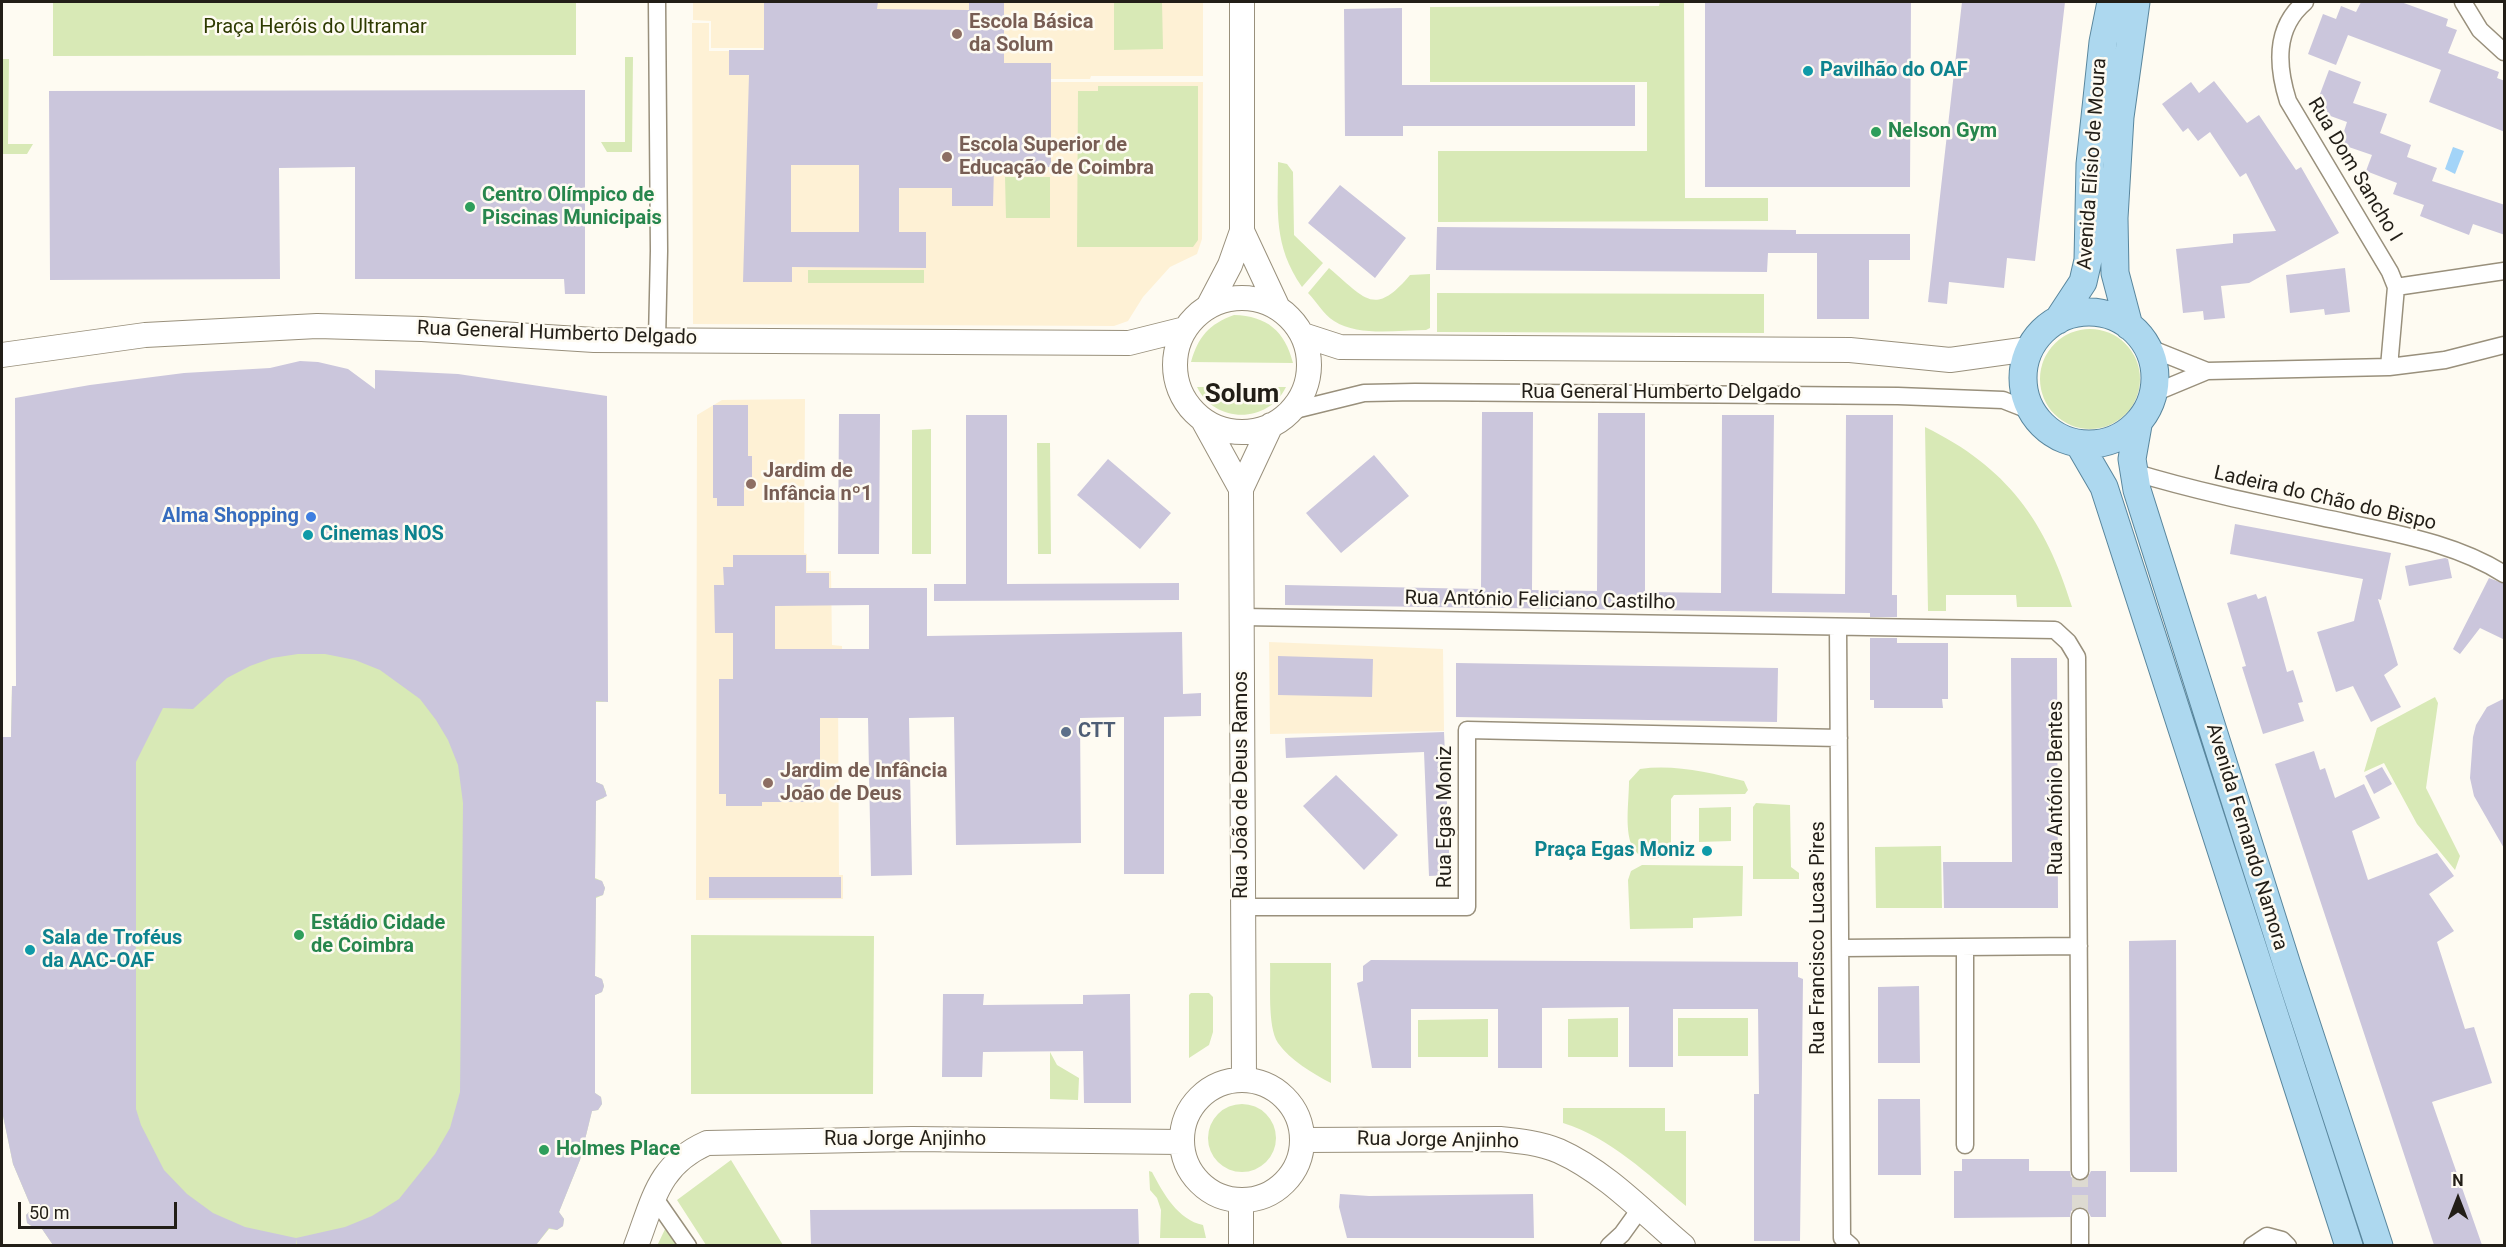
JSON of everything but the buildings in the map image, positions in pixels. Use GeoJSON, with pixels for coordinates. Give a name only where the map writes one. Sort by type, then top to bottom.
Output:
{"type":"FeatureCollection","features":[{"type":"Feature","properties":{"kind":"main road"},"geometry":{"type":"LineString","coordinates":[[1208,307],[1230,265],[1242,231],[1242,2]]}},
{"type":"Feature","properties":{"kind":"main road","name":"Avenida Elísio de Moura"},"geometry":{"type":"LineString","coordinates":[[2058,320],[2084,282],[2088,260],[2091,153],[2103,42],[2111,2]]}},
{"type":"Feature","properties":{"kind":"main road","name":"Avenida Elísio de Moura"},"geometry":{"type":"LineString","coordinates":[[2129,326],[2115,273],[2114,207],[2120,117],[2136,2]]}},
{"type":"Feature","properties":{"kind":"main road"},"geometry":{"type":"LineString","coordinates":[[1242,231],[1278,308]]}},
{"type":"Feature","properties":{"kind":"main road"},"geometry":{"type":"LineString","coordinates":[[1244,297],[1278,308],[1292,320],[1303,335],[1310,361],[1309,375],[1303,394],[1281,418],[1255,432],[1224,431],[1203,420],[1182,396],[1175,374],[1175,358],[1185,329],[1195,316],[1208,307],[1225,300],[1244,297]]}},
{"type":"Feature","properties":{"kind":"main road"},"geometry":{"type":"LineString","coordinates":[[2102,313],[2129,326],[2147,346],[2153,361],[2154,393],[2138,425],[2109,442],[2079,444],[2052,433],[2031,411],[2022,380],[2029,349],[2045,328],[2072,314],[2102,313]]}},
{"type":"Feature","properties":{"kind":"main road","name":"Rua General Humberto Delgado"},"geometry":{"type":"LineString","coordinates":[[2,355],[145,335],[296,327],[422,328],[594,340],[1129,343],[1185,329]]}},
{"type":"Feature","properties":{"kind":"main road"},"geometry":{"type":"LineString","coordinates":[[1303,335],[1340,347],[1829,350],[1950,360],[2029,349]]}},
{"type":"Feature","properties":{"kind":"main road","name":"Rua João de Deus Ramos"},"geometry":{"type":"LineString","coordinates":[[1240,489],[1281,418]]}},
{"type":"Feature","properties":{"kind":"main road","name":"Rua João de Deus Ramos"},"geometry":{"type":"LineString","coordinates":[[1203,420],[1240,489],[1244,1080]]}},
{"type":"Feature","properties":{"kind":"main road","name":"Avenida Fernando Namora"},"geometry":{"type":"LineString","coordinates":[[2138,425],[2133,472],[2163,576],[2379,1245]]}},
{"type":"Feature","properties":{"kind":"main road","name":"Avenida Fernando Namora"},"geometry":{"type":"LineString","coordinates":[[2079,444],[2104,487],[2349,1245]]}},
{"type":"Feature","properties":{"kind":"main road"},"geometry":{"type":"LineString","coordinates":[[1244,1080],[1263,1084],[1280,1093],[1292,1107],[1300,1124],[1303,1140],[1300,1159],[1291,1176],[1277,1190],[1260,1198],[1241,1201],[1223,1198],[1206,1190],[1193,1177],[1185,1160],[1181,1142],[1188,1114],[1206,1091],[1224,1083],[1244,1080]]}},
{"type":"Feature","properties":{"kind":"main road","name":"Rua Jorge Anjinho"},"geometry":{"type":"LineString","coordinates":[[636,1245],[654,1197],[666,1173],[686,1153],[707,1143],[912,1139],[1181,1142]]}},
{"type":"Feature","properties":{"kind":"main road","name":"Rua Jorge Anjinho"},"geometry":{"type":"LineString","coordinates":[[1303,1140],[1500,1139],[1530,1142],[1557,1150],[1589,1167],[1683,1245]]}},
{"type":"Feature","properties":{"kind":"main road"},"geometry":{"type":"LineString","coordinates":[[1241,1201],[1241,1245]]}},
{"type":"Feature","properties":{"kind":"street"},"geometry":{"type":"LineString","coordinates":[[657,2],[659,251],[657,340]]}},
{"type":"Feature","properties":{"kind":"street","name":"Rua Dom Sancho I"},"geometry":{"type":"LineString","coordinates":[[2306,2],[2286,26],[2279,50],[2280,75],[2288,101],[2397,286]]}},
{"type":"Feature","properties":{"kind":"street"},"geometry":{"type":"LineString","coordinates":[[2463,2],[2480,30],[2505,52]]}},
{"type":"Feature","properties":{"kind":"street"},"geometry":{"type":"LineString","coordinates":[[2389,367],[2397,286],[2505,271]]}},
{"type":"Feature","properties":{"kind":"street"},"geometry":{"type":"LineString","coordinates":[[2154,393],[2207,371],[2389,367],[2445,360],[2505,345]]}},
{"type":"Feature","properties":{"kind":"street"},"geometry":{"type":"LineString","coordinates":[[2147,346],[2207,371]]}},
{"type":"Feature","properties":{"kind":"street","name":"Rua General Humberto Delgado"},"geometry":{"type":"LineString","coordinates":[[1281,418],[1364,393],[1415,392],[1919,397],[2003,400],[2031,411]]}},
{"type":"Feature","properties":{"kind":"street","name":"Ladeira do Chão do Bispo"},"geometry":{"type":"LineString","coordinates":[[2133,472],[2194,490],[2408,536],[2480,559],[2505,574]]}},
{"type":"Feature","properties":{"kind":"street","name":"Rua António Feliciano Castilho"},"geometry":{"type":"LineString","coordinates":[[1242,616],[1838,627]]}},
{"type":"Feature","properties":{"kind":"street","name":"Rua Francisco Lucas Pires"},"geometry":{"type":"LineString","coordinates":[[1838,627],[1842,1238],[1851,1245]]}},
{"type":"Feature","properties":{"kind":"street","name":"Rua António Bentes"},"geometry":{"type":"LineString","coordinates":[[1838,627],[2055,630],[2068,642],[2077,657],[2080,1171]]}},
{"type":"Feature","properties":{"kind":"street","name":"Rua Egas Moniz"},"geometry":{"type":"LineString","coordinates":[[1243,907],[1467,907],[1467,730],[1839,738]]}},
{"type":"Feature","properties":{"kind":"street"},"geometry":{"type":"LineString","coordinates":[[1841,948],[2079,946]]}},
{"type":"Feature","properties":{"kind":"street"},"geometry":{"type":"LineString","coordinates":[[1965,947],[1965,1145]]}},
{"type":"Feature","properties":{"kind":"street"},"geometry":{"type":"LineString","coordinates":[[654,1197],[688,1245]]}},
{"type":"Feature","properties":{"kind":"street"},"geometry":{"type":"LineString","coordinates":[[1609,1245],[1622,1234],[1640,1209]]}},
{"type":"Feature","properties":{"kind":"street"},"geometry":{"type":"LineString","coordinates":[[2080,1217],[2080,1245]]}},
{"type":"Feature","properties":{"kind":"street"},"geometry":{"type":"LineString","coordinates":[[2252,1245],[2267,1236],[2282,1240],[2288,1245]]}},
{"type":"Feature","properties":{"kind":"shaded area","name":"Escola Básica da Solum"},"geometry":{"type":"Polygon","coordinates":[[[693,2],[1203,2],[1203,76],[1091,76],[1090,79],[841,79],[763,61],[763,48],[711,48],[711,21],[693,20],[693,2]]]}},
{"type":"Feature","properties":{"kind":"shaded area","name":"Escola Superior de Educação de Coimbra"},"geometry":{"type":"Polygon","coordinates":[[[692,23],[709,23],[709,51],[761,51],[836,82],[1203,82],[1202,239],[1197,254],[1170,267],[1143,297],[1128,321],[1114,326],[693,324],[692,23]]]}},
{"type":"Feature","properties":{"kind":"shaded area","name":"Jardim de Infância João de Deus"},"geometry":{"type":"Polygon","coordinates":[[[805,399],[804,553],[807,554],[807,571],[831,571],[832,645],[842,646],[843,690],[838,690],[839,875],[843,875],[843,899],[696,900],[697,415],[722,400],[805,399]]]}},
{"type":"Feature","properties":{"kind":"shaded area"},"geometry":{"type":"Polygon","coordinates":[[[1269,642],[1443,649],[1444,731],[1270,734],[1269,642]]]}},
{"type":"Feature","properties":{"kind":"green space","name":"Praça Heróis do Ultramar"},"geometry":{"type":"Polygon","coordinates":[[[53,2],[576,2],[576,55],[53,56],[53,2]]]}},
{"type":"Feature","properties":{"kind":"green space"},"geometry":{"type":"Polygon","coordinates":[[[1114,2],[1162,2],[1163,49],[1114,50],[1114,2]]]}},
{"type":"Feature","properties":{"kind":"green space"},"geometry":{"type":"Polygon","coordinates":[[[1660,2],[1684,2],[1685,198],[1768,198],[1768,221],[1438,222],[1438,151],[1647,151],[1647,82],[1430,82],[1430,7],[1659,6],[1660,2]]]}},
{"type":"Feature","properties":{"kind":"green space"},"geometry":{"type":"Polygon","coordinates":[[[625,57],[633,57],[632,152],[607,152],[601,142],[625,142],[625,57]]]}},
{"type":"Feature","properties":{"kind":"green space"},"geometry":{"type":"Polygon","coordinates":[[[2,59],[9,59],[8,144],[33,144],[27,154],[2,154],[2,59]]]}},
{"type":"Feature","properties":{"kind":"green space"},"geometry":{"type":"Polygon","coordinates":[[[1098,86],[1198,86],[1198,240],[1193,247],[1077,247],[1078,91],[1098,91],[1098,86]]]}},
{"type":"Feature","properties":{"kind":"green space"},"geometry":{"type":"Polygon","coordinates":[[[1278,162],[1287,164],[1293,172],[1294,235],[1323,263],[1302,287],[1286,257],[1279,227],[1278,162]]]}},
{"type":"Feature","properties":{"kind":"green space"},"geometry":{"type":"Polygon","coordinates":[[[1005,177],[1050,177],[1050,218],[1006,218],[1005,177]]]}},
{"type":"Feature","properties":{"kind":"green space"},"geometry":{"type":"Polygon","coordinates":[[[1329,268],[1361,295],[1378,300],[1398,288],[1410,275],[1430,274],[1430,328],[1426,330],[1367,331],[1344,326],[1334,321],[1308,293],[1329,268]]]}},
{"type":"Feature","properties":{"kind":"green space"},"geometry":{"type":"Polygon","coordinates":[[[808,270],[924,270],[924,283],[808,283],[808,270]]]}},
{"type":"Feature","properties":{"kind":"green space"},"geometry":{"type":"Polygon","coordinates":[[[1437,293],[1764,294],[1764,333],[1437,332],[1437,293]]]}},
{"type":"Feature","properties":{"kind":"green space"},"geometry":{"type":"Polygon","coordinates":[[[1234,315],[1256,318],[1273,327],[1285,342],[1293,363],[1191,362],[1197,345],[1206,332],[1234,315]]]}},
{"type":"Feature","properties":{"kind":"green space"},"geometry":{"type":"Polygon","coordinates":[[[2090,329],[2109,333],[2125,344],[2136,360],[2140,379],[2136,398],[2125,414],[2109,425],[2090,429],[2071,425],[2055,414],[2044,398],[2040,379],[2044,360],[2055,344],[2071,333],[2090,329]]]}},
{"type":"Feature","properties":{"kind":"green space"},"geometry":{"type":"Polygon","coordinates":[[[1197,387],[1286,387],[1278,399],[1267,408],[1242,415],[1216,408],[1205,399],[1197,387]]]}},
{"type":"Feature","properties":{"kind":"green space"},"geometry":{"type":"Polygon","coordinates":[[[1925,427],[1979,460],[2020,500],[2050,548],[2072,607],[2017,607],[2016,595],[1946,595],[1946,611],[1928,611],[1925,427]]]}},
{"type":"Feature","properties":{"kind":"green space"},"geometry":{"type":"Polygon","coordinates":[[[931,429],[931,554],[912,554],[912,430],[931,429]]]}},
{"type":"Feature","properties":{"kind":"green space"},"geometry":{"type":"Polygon","coordinates":[[[1037,443],[1050,443],[1051,554],[1038,554],[1037,443]]]}},
{"type":"Feature","properties":{"kind":"green space","name":"Estádio Cidade de Coimbra"},"geometry":{"type":"Polygon","coordinates":[[[149,621],[608,702],[596,702],[596,782],[603,785],[606,792],[604,798],[596,801],[595,878],[602,881],[605,888],[603,895],[596,898],[595,976],[602,979],[604,986],[602,992],[595,995],[595,1093],[601,1097],[602,1104],[598,1110],[592,1111],[580,1160],[559,1212],[564,1219],[563,1226],[557,1230],[549,1229],[536,1245],[53,1245],[40,1226],[33,1227],[27,1223],[26,1215],[32,1209],[13,1164],[2,1111],[12,1109],[10,1088],[2,1088],[2,994],[9,994],[9,973],[2,972],[2,897],[10,897],[10,876],[2,875],[2,799],[10,799],[10,779],[2,779],[2,737],[11,737],[12,686],[90,686],[149,621]]]}},
{"type":"Feature","properties":{"kind":"green space"},"geometry":{"type":"Polygon","coordinates":[[[2435,697],[2438,703],[2426,788],[2460,856],[2455,870],[2417,824],[2384,763],[2364,772],[2377,728],[2435,697]]]}},
{"type":"Feature","properties":{"kind":"green space"},"geometry":{"type":"Polygon","coordinates":[[[1679,768],[1705,772],[1744,781],[1748,790],[1745,794],[1674,795],[1671,799],[1671,855],[1653,858],[1641,856],[1629,838],[1628,824],[1629,781],[1640,769],[1679,768]]]}},
{"type":"Feature","properties":{"kind":"green space"},"geometry":{"type":"Polygon","coordinates":[[[1756,803],[1790,805],[1791,867],[1799,873],[1799,879],[1753,879],[1753,807],[1756,803]]]}},
{"type":"Feature","properties":{"kind":"green space"},"geometry":{"type":"Polygon","coordinates":[[[1731,807],[1731,841],[1699,842],[1699,808],[1731,807]]]}},
{"type":"Feature","properties":{"kind":"green space"},"geometry":{"type":"Polygon","coordinates":[[[1941,846],[1942,908],[1876,908],[1875,847],[1941,846]]]}},
{"type":"Feature","properties":{"kind":"green space"},"geometry":{"type":"Polygon","coordinates":[[[1642,865],[1743,866],[1742,916],[1693,918],[1693,928],[1630,929],[1628,880],[1631,871],[1642,865]]]}},
{"type":"Feature","properties":{"kind":"green space"},"geometry":{"type":"Polygon","coordinates":[[[691,935],[874,936],[873,1094],[691,1094],[691,935]]]}},
{"type":"Feature","properties":{"kind":"green space"},"geometry":{"type":"Polygon","coordinates":[[[1270,963],[1331,963],[1331,1083],[1295,1061],[1278,1043],[1272,1026],[1270,963]]]}},
{"type":"Feature","properties":{"kind":"green space"},"geometry":{"type":"Polygon","coordinates":[[[1209,993],[1213,997],[1213,1032],[1209,1045],[1189,1058],[1189,995],[1209,993]]]}},
{"type":"Feature","properties":{"kind":"green space"},"geometry":{"type":"Polygon","coordinates":[[[1618,1018],[1618,1057],[1568,1057],[1568,1019],[1618,1018]]]}},
{"type":"Feature","properties":{"kind":"green space"},"geometry":{"type":"Polygon","coordinates":[[[1678,1018],[1748,1018],[1748,1056],[1678,1056],[1678,1018]]]}},
{"type":"Feature","properties":{"kind":"green space"},"geometry":{"type":"Polygon","coordinates":[[[1488,1019],[1488,1057],[1418,1057],[1418,1020],[1488,1019]]]}},
{"type":"Feature","properties":{"kind":"green space"},"geometry":{"type":"Polygon","coordinates":[[[1050,1052],[1057,1065],[1079,1078],[1078,1100],[1050,1099],[1050,1052]]]}},
{"type":"Feature","properties":{"kind":"green space"},"geometry":{"type":"Polygon","coordinates":[[[1249,1104],[1261,1110],[1270,1119],[1276,1131],[1274,1151],[1266,1162],[1249,1172],[1235,1172],[1218,1162],[1210,1151],[1208,1131],[1218,1114],[1229,1106],[1249,1104]]]}},
{"type":"Feature","properties":{"kind":"green space"},"geometry":{"type":"Polygon","coordinates":[[[1563,1108],[1665,1108],[1665,1131],[1686,1131],[1686,1206],[1613,1147],[1563,1123],[1563,1108]]]}},
{"type":"Feature","properties":{"kind":"green space"},"geometry":{"type":"Polygon","coordinates":[[[731,1160],[783,1245],[706,1245],[677,1200],[731,1160]]]}},
{"type":"Feature","properties":{"kind":"green space"},"geometry":{"type":"Polygon","coordinates":[[[1149,1171],[1152,1172],[1166,1197],[1179,1212],[1186,1218],[1203,1225],[1206,1238],[1160,1238],[1161,1210],[1157,1198],[1150,1190],[1149,1171]]]}},
{"type":"Feature","properties":{"kind":"green space"},"geometry":{"type":"Polygon","coordinates":[[[666,1227],[679,1246],[657,1246],[666,1227]]]}},
{"type":"Feature","properties":{"kind":"water"},"geometry":{"type":"Polygon","coordinates":[[[2453,147],[2464,151],[2455,174],[2445,169],[2453,147]]]}},
{"type":"Feature","properties":{"kind":"tunnel"},"geometry":{"type":"LineString","coordinates":[[2080,1171],[2080,1217]]}},
{"type":"Feature","properties":{"kind":"place","name":"Escola Básica da Solum"},"geometry":{"type":"Point","coordinates":[957,34]}},
{"type":"Feature","properties":{"kind":"place","name":"Pavilhão do OAF"},"geometry":{"type":"Point","coordinates":[1808,71]}},
{"type":"Feature","properties":{"kind":"place","name":"Nelson Gym"},"geometry":{"type":"Point","coordinates":[1876,132]}},
{"type":"Feature","properties":{"kind":"place","name":"Escola Superior de Educação de Coimbra"},"geometry":{"type":"Point","coordinates":[947,157]}},
{"type":"Feature","properties":{"kind":"place","name":"Centro Olímpico de Piscinas Municipais"},"geometry":{"type":"Point","coordinates":[470,207]}},
{"type":"Feature","properties":{"kind":"place","name":"Jardim de Infância nº1"},"geometry":{"type":"Point","coordinates":[751,484]}},
{"type":"Feature","properties":{"kind":"place","name":"Alma Shopping"},"geometry":{"type":"Point","coordinates":[311,517]}},
{"type":"Feature","properties":{"kind":"place","name":"Cinemas NOS"},"geometry":{"type":"Point","coordinates":[308,535]}},
{"type":"Feature","properties":{"kind":"place","name":"CTT"},"geometry":{"type":"Point","coordinates":[1066,732]}},
{"type":"Feature","properties":{"kind":"place","name":"Jardim de Infância João de Deus"},"geometry":{"type":"Point","coordinates":[768,783]}},
{"type":"Feature","properties":{"kind":"place","name":"Praça Egas Moniz"},"geometry":{"type":"Point","coordinates":[1707,851]}},
{"type":"Feature","properties":{"kind":"place","name":"Estádio Cidade de Coimbra"},"geometry":{"type":"Point","coordinates":[299,935]}},
{"type":"Feature","properties":{"kind":"place","name":"Sala de Troféus da AAC-OAF"},"geometry":{"type":"Point","coordinates":[30,950]}},
{"type":"Feature","properties":{"kind":"place","name":"Holmes Place"},"geometry":{"type":"Point","coordinates":[544,1150]}},
{"type":"Feature","properties":{"kind":"district","name":"Solum"},"geometry":{"type":"Point","coordinates":[1242,395]}}]}
